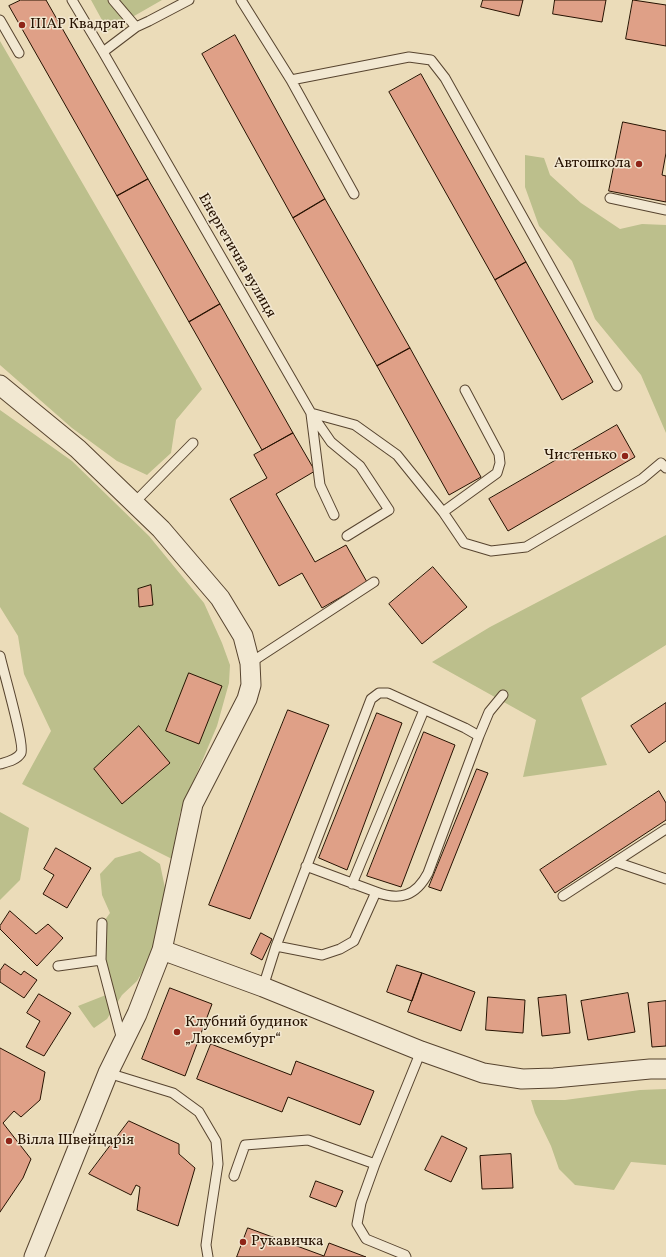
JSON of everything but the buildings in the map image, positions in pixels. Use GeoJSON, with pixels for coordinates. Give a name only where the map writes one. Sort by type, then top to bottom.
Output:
{"type":"FeatureCollection","features":[{"type":"Feature","properties":{"kind":"street"},"geometry":{"type":"LineString","coordinates":[[0,386],[78,449],[161,529],[220,598],[243,636],[250,663],[251,685],[247,699],[193,804],[162,950],[137,1014],[108,1073],[34,1257]]}},
{"type":"Feature","properties":{"kind":"street"},"geometry":{"type":"LineString","coordinates":[[162,950],[262,987],[421,1051],[483,1073],[522,1079],[554,1078],[650,1069],[666,1069]]}},
{"type":"Feature","properties":{"kind":"lane","name":"Енергетична вулиця"},"geometry":{"type":"LineString","coordinates":[[72,0],[311,413],[331,442],[360,466],[389,510],[347,536]]}},
{"type":"Feature","properties":{"kind":"lane"},"geometry":{"type":"LineString","coordinates":[[113,0],[136,27]]}},
{"type":"Feature","properties":{"kind":"lane"},"geometry":{"type":"LineString","coordinates":[[103,52],[136,27],[189,0]]}},
{"type":"Feature","properties":{"kind":"lane"},"geometry":{"type":"LineString","coordinates":[[241,0],[291,80],[354,194]]}},
{"type":"Feature","properties":{"kind":"lane"},"geometry":{"type":"LineString","coordinates":[[0,20],[19,53]]}},
{"type":"Feature","properties":{"kind":"lane"},"geometry":{"type":"LineString","coordinates":[[291,80],[409,57],[431,60],[445,78],[617,386]]}},
{"type":"Feature","properties":{"kind":"lane"},"geometry":{"type":"LineString","coordinates":[[610,198],[666,210]]}},
{"type":"Feature","properties":{"kind":"lane"},"geometry":{"type":"LineString","coordinates":[[443,512],[497,473],[500,463],[499,454],[466,390]]}},
{"type":"Feature","properties":{"kind":"lane"},"geometry":{"type":"LineString","coordinates":[[334,515],[320,485],[311,413],[355,425],[398,455],[443,512],[464,543],[491,551],[526,547],[663,466]]}},
{"type":"Feature","properties":{"kind":"lane"},"geometry":{"type":"LineString","coordinates":[[134,503],[193,443]]}},
{"type":"Feature","properties":{"kind":"lane"},"geometry":{"type":"LineString","coordinates":[[250,663],[374,582]]}},
{"type":"Feature","properties":{"kind":"lane"},"geometry":{"type":"LineString","coordinates":[[0,656],[22,749],[20,754],[10,762],[0,764]]}},
{"type":"Feature","properties":{"kind":"lane"},"geometry":{"type":"LineString","coordinates":[[262,987],[306,866],[371,699],[379,694],[388,693],[465,728],[479,736]]}},
{"type":"Feature","properties":{"kind":"lane"},"geometry":{"type":"LineString","coordinates":[[306,866],[391,897],[410,894],[417,889],[424,882],[428,873],[489,712],[503,695]]}},
{"type":"Feature","properties":{"kind":"lane"},"geometry":{"type":"LineString","coordinates":[[352,884],[424,710]]}},
{"type":"Feature","properties":{"kind":"lane"},"geometry":{"type":"LineString","coordinates":[[563,896],[666,829]]}},
{"type":"Feature","properties":{"kind":"lane"},"geometry":{"type":"LineString","coordinates":[[616,862],[666,879]]}},
{"type":"Feature","properties":{"kind":"lane"},"geometry":{"type":"LineString","coordinates":[[276,946],[322,955],[340,949],[354,941],[376,892]]}},
{"type":"Feature","properties":{"kind":"lane"},"geometry":{"type":"LineString","coordinates":[[102,923],[101,960],[122,1043]]}},
{"type":"Feature","properties":{"kind":"lane"},"geometry":{"type":"LineString","coordinates":[[58,966],[101,960]]}},
{"type":"Feature","properties":{"kind":"lane"},"geometry":{"type":"LineString","coordinates":[[406,1257],[405,1255],[366,1238],[357,1224],[361,1203],[375,1164],[421,1051]]}},
{"type":"Feature","properties":{"kind":"lane"},"geometry":{"type":"LineString","coordinates":[[108,1073],[173,1093],[199,1112],[216,1141],[218,1164],[206,1245],[208,1257]]}},
{"type":"Feature","properties":{"kind":"lane"},"geometry":{"type":"LineString","coordinates":[[234,1176],[245,1145],[308,1140],[375,1164]]}},
{"type":"Feature","properties":{"kind":"green space"},"geometry":{"type":"Polygon","coordinates":[[[91,0],[162,0],[108,31],[91,0]]]}},
{"type":"Feature","properties":{"kind":"green space"},"geometry":{"type":"Polygon","coordinates":[[[0,41],[202,389],[176,420],[171,453],[147,475],[117,461],[72,428],[0,365],[0,41]]]}},
{"type":"Feature","properties":{"kind":"green space"},"geometry":{"type":"Polygon","coordinates":[[[525,155],[544,158],[550,175],[581,203],[620,229],[642,224],[666,225],[666,433],[641,375],[595,319],[572,261],[539,226],[525,187],[525,155]]]}},
{"type":"Feature","properties":{"kind":"green space"},"geometry":{"type":"Polygon","coordinates":[[[0,410],[72,461],[149,536],[204,603],[222,643],[230,665],[229,683],[217,726],[180,813],[172,859],[22,784],[51,731],[24,674],[18,636],[0,607],[0,410]]]}},
{"type":"Feature","properties":{"kind":"green space"},"geometry":{"type":"Polygon","coordinates":[[[666,535],[666,645],[581,698],[607,765],[523,777],[536,720],[432,662],[490,627],[666,535]]]}},
{"type":"Feature","properties":{"kind":"green space"},"geometry":{"type":"Polygon","coordinates":[[[0,812],[29,828],[20,880],[0,900],[0,812]]]}},
{"type":"Feature","properties":{"kind":"green space"},"geometry":{"type":"Polygon","coordinates":[[[140,851],[160,864],[165,888],[166,909],[147,964],[137,981],[122,995],[107,1019],[94,1028],[78,1006],[111,993],[97,946],[96,932],[110,913],[102,895],[100,874],[115,858],[140,851]]]}},
{"type":"Feature","properties":{"kind":"green space"},"geometry":{"type":"Polygon","coordinates":[[[666,1089],[666,1165],[631,1162],[614,1190],[575,1185],[559,1169],[551,1146],[535,1113],[531,1100],[565,1100],[640,1090],[666,1089]]]}},
{"type":"Feature","properties":{"kind":"place","name":"ПІАР Квадрат"},"geometry":{"type":"Point","coordinates":[22,25]}},
{"type":"Feature","properties":{"kind":"place","name":"Автошкола"},"geometry":{"type":"Point","coordinates":[639,164]}},
{"type":"Feature","properties":{"kind":"place","name":"Чистенько"},"geometry":{"type":"Point","coordinates":[625,456]}},
{"type":"Feature","properties":{"kind":"place","name":"Клубний будинок „Люксембург“"},"geometry":{"type":"Point","coordinates":[177,1032]}},
{"type":"Feature","properties":{"kind":"place","name":"Вілла Швейцарія"},"geometry":{"type":"Point","coordinates":[9,1141]}},
{"type":"Feature","properties":{"kind":"place","name":"Рукавичка"},"geometry":{"type":"Point","coordinates":[243,1242]}}]}
